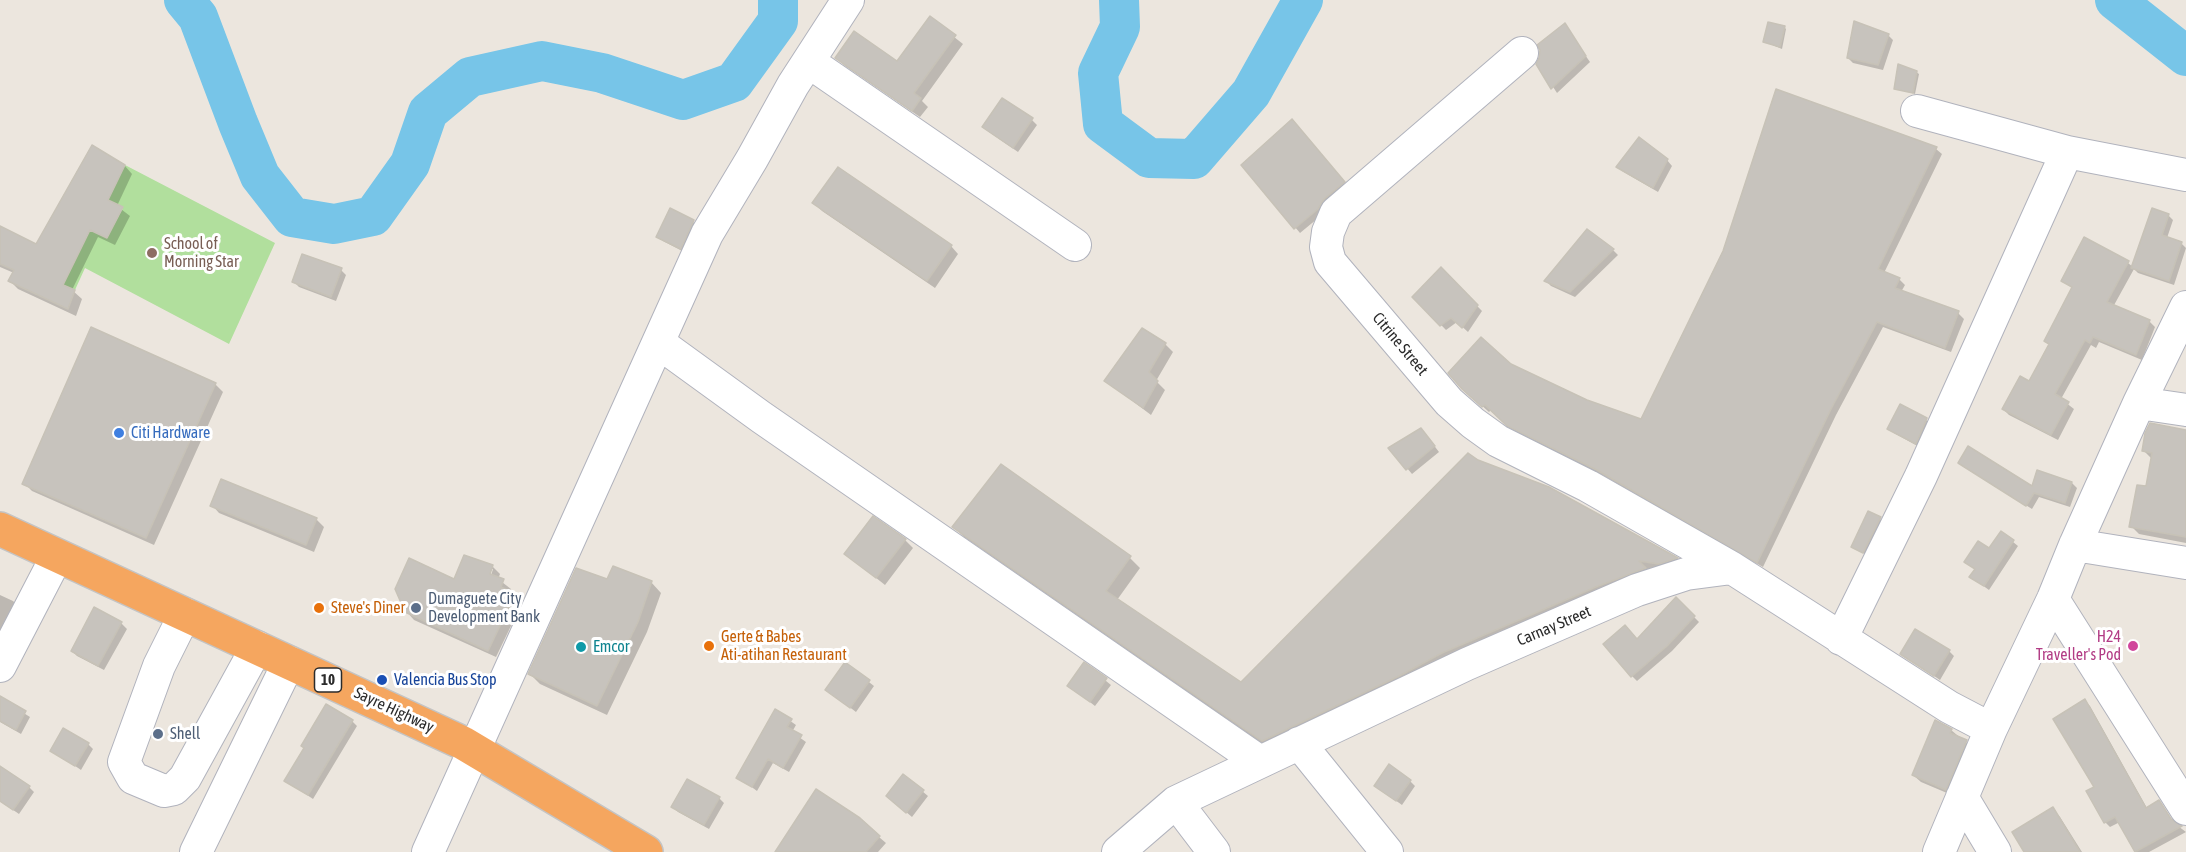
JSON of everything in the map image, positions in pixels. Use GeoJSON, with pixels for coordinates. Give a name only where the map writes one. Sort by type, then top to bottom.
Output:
{"type":"FeatureCollection","features":[{"type":"Feature","properties":{"kind":"highway","name":"Sayre Highway"},"geometry":{"type":"LineString","coordinates":[[0,529],[474,748],[646,852]]}},
{"type":"Feature","properties":{"kind":"street"},"geometry":{"type":"LineString","coordinates":[[428,852],[659,343],[706,234],[752,159],[793,85],[848,0]]}},
{"type":"Feature","properties":{"kind":"street","name":"Citrine Street"},"geometry":{"type":"LineString","coordinates":[[1522,53],[1336,213],[1328,232],[1326,247],[1330,262],[1449,402],[1473,423],[1498,441],[1588,486],[1732,568]]}},
{"type":"Feature","properties":{"kind":"street"},"geometry":{"type":"LineString","coordinates":[[809,62],[1075,245]]}},
{"type":"Feature","properties":{"kind":"street"},"geometry":{"type":"LineString","coordinates":[[1917,111],[2067,152],[2186,175]]}},
{"type":"Feature","properties":{"kind":"street"},"geometry":{"type":"LineString","coordinates":[[1842,639],[1921,476],[2067,152]]}},
{"type":"Feature","properties":{"kind":"street"},"geometry":{"type":"LineString","coordinates":[[1939,852],[1991,729],[2053,599],[2139,403],[2186,307]]}},
{"type":"Feature","properties":{"kind":"street"},"geometry":{"type":"LineString","coordinates":[[659,343],[760,417],[1260,762]]}},
{"type":"Feature","properties":{"kind":"street"},"geometry":{"type":"LineString","coordinates":[[2139,403],[2186,410]]}},
{"type":"Feature","properties":{"kind":"street"},"geometry":{"type":"LineString","coordinates":[[2075,545],[2186,563]]}},
{"type":"Feature","properties":{"kind":"street"},"geometry":{"type":"LineString","coordinates":[[0,666],[57,556]]}},
{"type":"Feature","properties":{"kind":"street"},"geometry":{"type":"LineString","coordinates":[[1732,568],[1949,708],[1991,729]]}},
{"type":"Feature","properties":{"kind":"street","name":"Carnay Street"},"geometry":{"type":"LineString","coordinates":[[1118,852],[1176,802],[1467,664],[1637,590],[1686,574],[1732,568]]}},
{"type":"Feature","properties":{"kind":"street"},"geometry":{"type":"LineString","coordinates":[[2053,599],[2186,809]]}},
{"type":"Feature","properties":{"kind":"street"},"geometry":{"type":"LineString","coordinates":[[185,614],[159,666],[124,762],[133,778],[164,791],[174,789],[185,778],[257,647]]}},
{"type":"Feature","properties":{"kind":"street"},"geometry":{"type":"LineString","coordinates":[[196,852],[289,662]]}},
{"type":"Feature","properties":{"kind":"street"},"geometry":{"type":"LineString","coordinates":[[1299,743],[1387,852]]}},
{"type":"Feature","properties":{"kind":"street"},"geometry":{"type":"LineString","coordinates":[[1962,797],[1995,852]]}},
{"type":"Feature","properties":{"kind":"street"},"geometry":{"type":"LineString","coordinates":[[1176,802],[1214,852]]}},
{"type":"Feature","properties":{"kind":"green space"},"geometry":{"type":"Polygon","coordinates":[[[125,165],[275,243],[229,344],[85,268],[75,290],[17,263],[27,240],[73,265],[90,230],[107,238],[123,208],[108,200],[125,165]]]}},
{"type":"Feature","properties":{"kind":"building"},"geometry":{"type":"Polygon","coordinates":[[[930,16],[956,35],[914,93],[921,98],[912,111],[835,58],[854,31],[897,61],[930,16]]]}},
{"type":"Feature","properties":{"kind":"building"},"geometry":{"type":"Polygon","coordinates":[[[1854,21],[1889,34],[1878,65],[1847,58],[1854,21]]]}},
{"type":"Feature","properties":{"kind":"building"},"geometry":{"type":"Polygon","coordinates":[[[1768,22],[1785,26],[1780,47],[1763,42],[1768,22]]]}},
{"type":"Feature","properties":{"kind":"building"},"geometry":{"type":"Polygon","coordinates":[[[1565,23],[1586,56],[1551,89],[1536,64],[1540,50],[1537,45],[1565,23]]]}},
{"type":"Feature","properties":{"kind":"building"},"geometry":{"type":"Polygon","coordinates":[[[1898,64],[1917,71],[1913,93],[1894,89],[1898,64]]]}},
{"type":"Feature","properties":{"kind":"building"},"geometry":{"type":"Polygon","coordinates":[[[1776,89],[1937,147],[1878,269],[1900,278],[1895,288],[1959,311],[1945,348],[1877,322],[1831,409],[1757,563],[1597,470],[1507,426],[1485,405],[1482,407],[1448,373],[1481,337],[1511,364],[1587,400],[1641,419],[1723,251],[1776,89]]]}},
{"type":"Feature","properties":{"kind":"building"},"geometry":{"type":"Polygon","coordinates":[[[1002,98],[1033,118],[1013,148],[982,127],[1002,98]]]}},
{"type":"Feature","properties":{"kind":"building"},"geometry":{"type":"Polygon","coordinates":[[[1292,119],[1345,182],[1294,229],[1241,165],[1292,119]]]}},
{"type":"Feature","properties":{"kind":"building"},"geometry":{"type":"Polygon","coordinates":[[[1639,137],[1668,159],[1653,188],[1616,167],[1639,137]]]}},
{"type":"Feature","properties":{"kind":"building"},"geometry":{"type":"Polygon","coordinates":[[[92,145],[125,165],[108,200],[123,207],[107,238],[90,230],[63,285],[75,290],[68,309],[8,281],[14,270],[0,264],[0,226],[36,244],[92,145]]]}},
{"type":"Feature","properties":{"kind":"building"},"geometry":{"type":"Polygon","coordinates":[[[838,167],[952,245],[927,281],[812,203],[838,167]]]}},
{"type":"Feature","properties":{"kind":"building"},"geometry":{"type":"Polygon","coordinates":[[[670,208],[694,220],[681,249],[656,237],[670,208]]]}},
{"type":"Feature","properties":{"kind":"building"},"geometry":{"type":"Polygon","coordinates":[[[2152,208],[2169,214],[2162,235],[2182,242],[2169,281],[2131,268],[2152,208]]]}},
{"type":"Feature","properties":{"kind":"building"},"geometry":{"type":"Polygon","coordinates":[[[1587,229],[1614,249],[1570,292],[1544,281],[1587,229]]]}},
{"type":"Feature","properties":{"kind":"building"},"geometry":{"type":"Polygon","coordinates":[[[2084,237],[2129,261],[2107,302],[2150,320],[2136,355],[2093,337],[2090,343],[2085,340],[2055,394],[2069,402],[2051,435],[2002,409],[2020,376],[2029,381],[2049,344],[2044,341],[2072,287],[2061,281],[2084,237]]]}},
{"type":"Feature","properties":{"kind":"building"},"geometry":{"type":"Polygon","coordinates":[[[302,254],[342,268],[331,297],[292,282],[302,254]]]}},
{"type":"Feature","properties":{"kind":"building"},"geometry":{"type":"Polygon","coordinates":[[[1441,267],[1478,305],[1462,328],[1451,318],[1440,326],[1412,297],[1441,267]]]}},
{"type":"Feature","properties":{"kind":"building","name":"Citi Hardware"},"geometry":{"type":"Polygon","coordinates":[[[91,327],[216,383],[146,538],[22,484],[91,327]]]}},
{"type":"Feature","properties":{"kind":"building"},"geometry":{"type":"Polygon","coordinates":[[[1142,328],[1166,343],[1149,372],[1158,381],[1143,408],[1104,381],[1142,328]]]}},
{"type":"Feature","properties":{"kind":"building"},"geometry":{"type":"Polygon","coordinates":[[[1900,404],[1927,418],[1916,444],[1887,429],[1900,404]]]}},
{"type":"Feature","properties":{"kind":"building"},"geometry":{"type":"Polygon","coordinates":[[[2150,423],[2186,430],[2186,537],[2129,527],[2137,485],[2146,486],[2152,453],[2142,451],[2145,433],[2150,423]]]}},
{"type":"Feature","properties":{"kind":"building"},"geometry":{"type":"Polygon","coordinates":[[[1421,428],[1435,446],[1406,470],[1388,448],[1421,428]]]}},
{"type":"Feature","properties":{"kind":"building"},"geometry":{"type":"Polygon","coordinates":[[[1968,446],[2032,486],[2037,470],[2072,482],[2065,503],[2034,493],[2026,506],[1958,463],[1968,446]]]}},
{"type":"Feature","properties":{"kind":"building"},"geometry":{"type":"Polygon","coordinates":[[[1468,453],[1478,460],[1549,487],[1678,558],[1659,564],[1639,561],[1646,568],[1598,586],[1442,653],[1262,741],[952,527],[1001,464],[1131,556],[1106,591],[1241,682],[1468,453]]]}},
{"type":"Feature","properties":{"kind":"building"},"geometry":{"type":"Polygon","coordinates":[[[221,479],[317,518],[306,545],[210,506],[221,479]]]}},
{"type":"Feature","properties":{"kind":"building"},"geometry":{"type":"Polygon","coordinates":[[[1868,511],[1881,517],[1863,553],[1851,547],[1868,511]]]}},
{"type":"Feature","properties":{"kind":"building"},"geometry":{"type":"Polygon","coordinates":[[[873,516],[906,539],[876,578],[844,554],[873,516]]]}},
{"type":"Feature","properties":{"kind":"building"},"geometry":{"type":"Polygon","coordinates":[[[2001,531],[2014,540],[1984,586],[1969,577],[1975,569],[1964,562],[1978,541],[1989,548],[2001,531]]]}},
{"type":"Feature","properties":{"kind":"building"},"geometry":{"type":"Polygon","coordinates":[[[464,555],[493,565],[490,574],[504,579],[501,587],[515,594],[488,651],[405,612],[395,589],[409,558],[454,579],[464,555]]]}},
{"type":"Feature","properties":{"kind":"building","name":"Emcor"},"geometry":{"type":"Polygon","coordinates":[[[613,566],[652,581],[638,622],[597,706],[528,674],[576,568],[607,579],[613,566]]]}},
{"type":"Feature","properties":{"kind":"building"},"geometry":{"type":"Polygon","coordinates":[[[1676,597],[1695,616],[1667,646],[1631,677],[1603,644],[1625,625],[1637,639],[1676,597]]]}},
{"type":"Feature","properties":{"kind":"building"},"geometry":{"type":"Polygon","coordinates":[[[94,607],[122,622],[98,666],[71,651],[94,607]]]}},
{"type":"Feature","properties":{"kind":"building"},"geometry":{"type":"Polygon","coordinates":[[[1915,629],[1950,650],[1934,676],[1900,654],[1915,629]]]}},
{"type":"Feature","properties":{"kind":"building"},"geometry":{"type":"Polygon","coordinates":[[[845,662],[870,680],[850,708],[825,690],[845,662]]]}},
{"type":"Feature","properties":{"kind":"building"},"geometry":{"type":"Polygon","coordinates":[[[1084,662],[1107,678],[1090,702],[1067,686],[1084,662]]]}},
{"type":"Feature","properties":{"kind":"building"},"geometry":{"type":"Polygon","coordinates":[[[0,696],[26,711],[16,730],[0,721],[0,696]]]}},
{"type":"Feature","properties":{"kind":"building"},"geometry":{"type":"Polygon","coordinates":[[[2085,699],[2146,808],[2159,800],[2171,819],[2182,826],[2135,852],[2115,817],[2104,823],[2086,791],[2094,787],[2053,719],[2085,699]]]}},
{"type":"Feature","properties":{"kind":"building"},"geometry":{"type":"Polygon","coordinates":[[[326,704],[353,720],[308,795],[284,781],[304,748],[301,746],[326,704]]]}},
{"type":"Feature","properties":{"kind":"building"},"geometry":{"type":"Polygon","coordinates":[[[775,709],[792,719],[787,727],[802,735],[783,768],[768,759],[752,787],[736,778],[775,709]]]}},
{"type":"Feature","properties":{"kind":"building"},"geometry":{"type":"Polygon","coordinates":[[[1935,720],[1952,729],[1950,733],[1967,740],[1946,790],[1912,775],[1935,720]]]}},
{"type":"Feature","properties":{"kind":"building"},"geometry":{"type":"Polygon","coordinates":[[[63,728],[89,743],[75,766],[50,751],[63,728]]]}},
{"type":"Feature","properties":{"kind":"building"},"geometry":{"type":"Polygon","coordinates":[[[1389,764],[1411,780],[1396,801],[1374,786],[1389,764]]]}},
{"type":"Feature","properties":{"kind":"building"},"geometry":{"type":"Polygon","coordinates":[[[0,766],[30,786],[13,810],[0,801],[0,766]]]}},
{"type":"Feature","properties":{"kind":"building"},"geometry":{"type":"Polygon","coordinates":[[[903,774],[924,790],[906,813],[886,796],[903,774]]]}},
{"type":"Feature","properties":{"kind":"building"},"geometry":{"type":"Polygon","coordinates":[[[687,779],[720,797],[704,825],[671,807],[687,779]]]}},
{"type":"Feature","properties":{"kind":"building"},"geometry":{"type":"Polygon","coordinates":[[[816,789],[860,818],[880,836],[866,852],[775,852],[816,789]]]}},
{"type":"Feature","properties":{"kind":"building"},"geometry":{"type":"Polygon","coordinates":[[[2053,807],[2080,852],[2024,852],[2012,832],[2053,807]]]}},
{"type":"Feature","properties":{"kind":"waterway"},"geometry":{"type":"LineString","coordinates":[[184,0],[198,17],[260,176],[292,217],[334,224],[373,216],[410,164],[428,112],[470,77],[542,61],[602,73],[683,100],[734,82],[778,21],[778,0]]}},
{"type":"Feature","properties":{"kind":"waterway"},"geometry":{"type":"LineString","coordinates":[[1119,0],[1120,27],[1098,73],[1103,124],[1149,158],[1194,159],[1251,93],[1303,0]]}},
{"type":"Feature","properties":{"kind":"waterway"},"geometry":{"type":"LineString","coordinates":[[2115,0],[2186,56]]}},
{"type":"Feature","properties":{"kind":"place","name":"School of Morning Star"},"geometry":{"type":"Point","coordinates":[152,253]}},
{"type":"Feature","properties":{"kind":"place","name":"Citi Hardware"},"geometry":{"type":"Point","coordinates":[119,433]}},
{"type":"Feature","properties":{"kind":"place","name":"Steve's Diner"},"geometry":{"type":"Point","coordinates":[319,608]}},
{"type":"Feature","properties":{"kind":"place","name":"Dumaguete City Development Bank"},"geometry":{"type":"Point","coordinates":[416,608]}},
{"type":"Feature","properties":{"kind":"place","name":"Gerte & Babes Ati-atihan Restaurant"},"geometry":{"type":"Point","coordinates":[709,646]}},
{"type":"Feature","properties":{"kind":"place","name":"H24 Traveller's Pod"},"geometry":{"type":"Point","coordinates":[2133,646]}},
{"type":"Feature","properties":{"kind":"place","name":"Emcor"},"geometry":{"type":"Point","coordinates":[581,647]}},
{"type":"Feature","properties":{"kind":"place","name":"Valencia Bus Stop"},"geometry":{"type":"Point","coordinates":[382,680]}},
{"type":"Feature","properties":{"kind":"place","name":"Shell"},"geometry":{"type":"Point","coordinates":[158,734]}}]}
